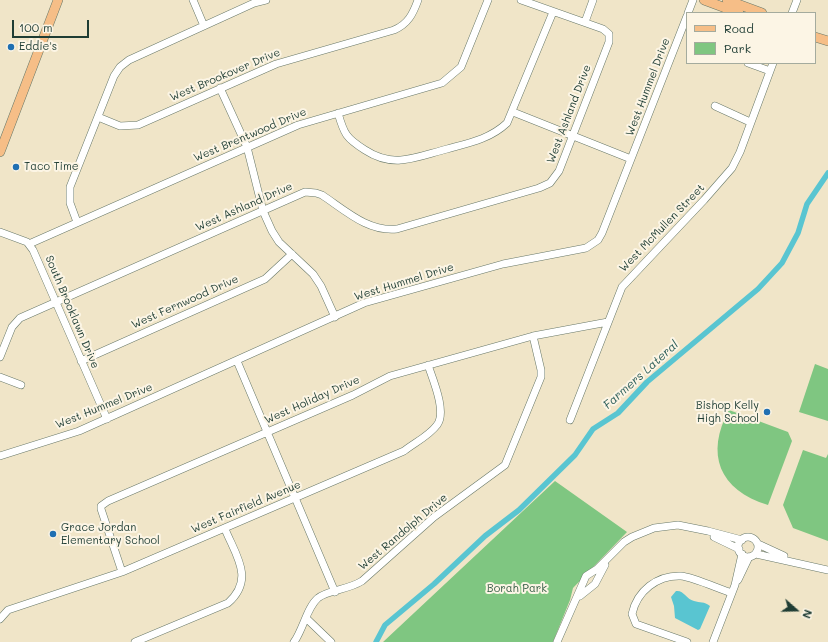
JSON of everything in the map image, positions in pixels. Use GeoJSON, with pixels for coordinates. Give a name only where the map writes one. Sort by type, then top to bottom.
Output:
{"type":"FeatureCollection","features":[{"type":"Feature","properties":{"kind":"main road"},"geometry":{"type":"LineString","coordinates":[[0,152],[58,0]]}},
{"type":"Feature","properties":{"kind":"main road"},"geometry":{"type":"LineString","coordinates":[[704,0],[736,12]]}},
{"type":"Feature","properties":{"kind":"main road"},"geometry":{"type":"LineString","coordinates":[[727,0],[759,12]]}},
{"type":"Feature","properties":{"kind":"main road"},"geometry":{"type":"LineString","coordinates":[[816,37],[828,41]]}},
{"type":"Feature","properties":{"kind":"street"},"geometry":{"type":"LineString","coordinates":[[193,0],[204,26]]}},
{"type":"Feature","properties":{"kind":"street"},"geometry":{"type":"LineString","coordinates":[[77,222],[70,202],[70,187],[114,76],[120,67],[129,60],[254,3],[266,0]]}},
{"type":"Feature","properties":{"kind":"street","name":"West Brookover Drive"},"geometry":{"type":"LineString","coordinates":[[98,118],[120,126],[138,125],[276,64],[394,30],[405,24],[410,18],[418,0]]}},
{"type":"Feature","properties":{"kind":"street","name":"West Brentwood Drive"},"geometry":{"type":"LineString","coordinates":[[29,244],[298,125],[434,86],[454,74],[466,57],[488,0]]}},
{"type":"Feature","properties":{"kind":"street"},"geometry":{"type":"LineString","coordinates":[[520,0],[585,22],[593,0]]}},
{"type":"Feature","properties":{"kind":"street"},"geometry":{"type":"LineString","coordinates":[[688,12],[693,0]]}},
{"type":"Feature","properties":{"kind":"street"},"geometry":{"type":"LineString","coordinates":[[792,12],[797,0]]}},
{"type":"Feature","properties":{"kind":"street"},"geometry":{"type":"LineString","coordinates":[[338,113],[344,132],[351,141],[382,159],[398,161],[484,138],[497,132],[507,123],[513,112],[553,12]]}},
{"type":"Feature","properties":{"kind":"street","name":"West Hummel Drive"},"geometry":{"type":"LineString","coordinates":[[0,456],[79,431],[364,303],[503,264],[580,250],[592,245],[602,233],[686,19]]}},
{"type":"Feature","properties":{"kind":"street","name":"West Ashland Drive"},"geometry":{"type":"LineString","coordinates":[[0,357],[15,322],[20,318],[299,195],[311,192],[322,195],[366,224],[377,229],[398,229],[544,186],[555,177],[559,171],[609,42],[609,34],[604,29],[585,22]]}},
{"type":"Feature","properties":{"kind":"street"},"geometry":{"type":"LineString","coordinates":[[751,64],[770,71]]}},
{"type":"Feature","properties":{"kind":"street","name":"West McMullen Street"},"geometry":{"type":"LineString","coordinates":[[570,420],[622,287],[732,168],[740,152],[773,64]]}},
{"type":"Feature","properties":{"kind":"street"},"geometry":{"type":"LineString","coordinates":[[220,88],[246,147],[263,211],[275,237],[303,263],[318,280],[335,317]]}},
{"type":"Feature","properties":{"kind":"street"},"geometry":{"type":"LineString","coordinates":[[715,106],[750,122]]}},
{"type":"Feature","properties":{"kind":"street"},"geometry":{"type":"LineString","coordinates":[[513,112],[631,158]]}},
{"type":"Feature","properties":{"kind":"street"},"geometry":{"type":"LineString","coordinates":[[0,232],[29,244]]}},
{"type":"Feature","properties":{"kind":"street","name":"South Brooklawn Drive"},"geometry":{"type":"LineString","coordinates":[[29,244],[57,302],[107,419]]}},
{"type":"Feature","properties":{"kind":"street","name":"West Fernwood Drive"},"geometry":{"type":"LineString","coordinates":[[81,361],[265,279],[292,254]]}},
{"type":"Feature","properties":{"kind":"street","name":"West Holiday Drive"},"geometry":{"type":"LineString","coordinates":[[122,572],[102,514],[102,506],[104,503],[353,395],[390,376],[534,336],[608,322]]}},
{"type":"Feature","properties":{"kind":"street","name":"West Randolph Drive"},"geometry":{"type":"LineString","coordinates":[[294,642],[313,604],[318,598],[352,588],[362,581],[434,517],[505,465],[541,377],[534,336]]}},
{"type":"Feature","properties":{"kind":"street"},"geometry":{"type":"LineString","coordinates":[[237,361],[335,592]]}},
{"type":"Feature","properties":{"kind":"street","name":"West Fairfield Avenue"},"geometry":{"type":"LineString","coordinates":[[0,619],[8,610],[122,572],[398,454],[436,426],[440,420],[441,409],[428,365]]}},
{"type":"Feature","properties":{"kind":"street"},"geometry":{"type":"LineString","coordinates":[[0,377],[21,385]]}},
{"type":"Feature","properties":{"kind":"street"},"geometry":{"type":"LineString","coordinates":[[557,642],[586,576],[597,569],[624,542],[654,528],[678,526],[742,540],[751,538],[758,544],[797,562]]}},
{"type":"Feature","properties":{"kind":"street"},"geometry":{"type":"LineString","coordinates":[[136,642],[228,603],[236,596],[242,584],[242,572],[225,529]]}},
{"type":"Feature","properties":{"kind":"street"},"geometry":{"type":"LineString","coordinates":[[704,531],[746,554],[797,562],[828,570]]}},
{"type":"Feature","properties":{"kind":"street"},"geometry":{"type":"LineString","coordinates":[[742,540],[746,554]]}},
{"type":"Feature","properties":{"kind":"street"},"geometry":{"type":"LineString","coordinates":[[713,642],[746,554],[758,544]]}},
{"type":"Feature","properties":{"kind":"street"},"geometry":{"type":"LineString","coordinates":[[575,601],[595,584],[612,554]]}},
{"type":"Feature","properties":{"kind":"street"},"geometry":{"type":"LineString","coordinates":[[687,642],[636,624],[632,614],[640,595],[658,580],[683,576],[732,593]]}},
{"type":"Feature","properties":{"kind":"street"},"geometry":{"type":"LineString","coordinates":[[306,618],[331,642]]}},
{"type":"Feature","properties":{"kind":"green space"},"geometry":{"type":"Polygon","coordinates":[[[815,364],[828,369],[828,421],[799,412],[815,364]]]}},
{"type":"Feature","properties":{"kind":"green space"},"geometry":{"type":"Polygon","coordinates":[[[729,410],[788,432],[792,441],[768,505],[751,498],[738,490],[728,480],[721,468],[718,455],[718,441],[722,426],[729,410]]]}},
{"type":"Feature","properties":{"kind":"green space"},"geometry":{"type":"Polygon","coordinates":[[[803,450],[826,458],[828,454],[828,541],[793,528],[783,505],[803,450]]]}},
{"type":"Feature","properties":{"kind":"green space","name":"Borah Park"},"geometry":{"type":"Polygon","coordinates":[[[555,481],[627,532],[573,588],[570,600],[553,642],[383,642],[555,481]]]}},
{"type":"Feature","properties":{"kind":"water"},"geometry":{"type":"Polygon","coordinates":[[[676,591],[681,592],[691,600],[708,604],[710,606],[700,629],[698,630],[675,618],[674,606],[671,597],[676,591]]]}},
{"type":"Feature","properties":{"kind":"waterway","name":"Farmers Lateral"},"geometry":{"type":"LineString","coordinates":[[376,642],[385,625],[434,584],[485,536],[519,510],[575,455],[593,429],[618,413],[647,382],[758,289],[782,263],[798,233],[807,204],[828,173]]}},
{"type":"Feature","properties":{"kind":"place","name":"Eddie's"},"geometry":{"type":"Point","coordinates":[11,47]}},
{"type":"Feature","properties":{"kind":"place","name":"Taco Time"},"geometry":{"type":"Point","coordinates":[16,167]}},
{"type":"Feature","properties":{"kind":"place","name":"Bishop Kelly High School"},"geometry":{"type":"Point","coordinates":[767,412]}},
{"type":"Feature","properties":{"kind":"place","name":"Grace Jordan Elementary School"},"geometry":{"type":"Point","coordinates":[53,534]}}]}
